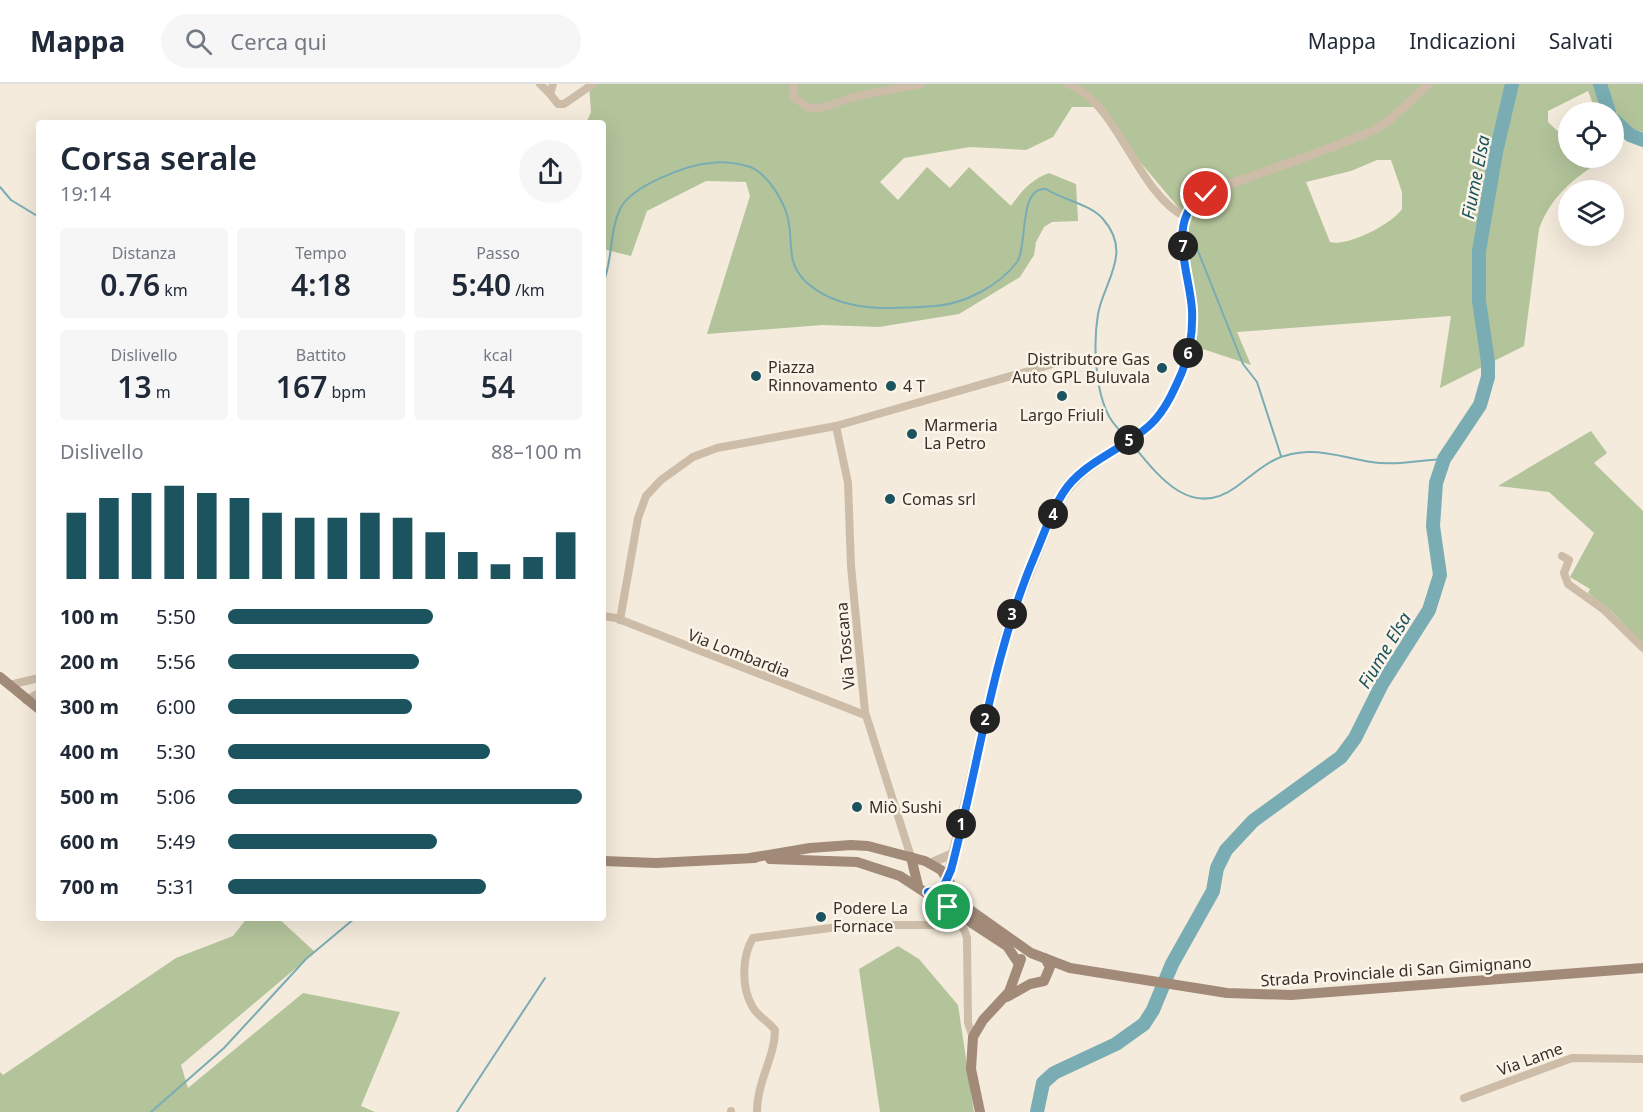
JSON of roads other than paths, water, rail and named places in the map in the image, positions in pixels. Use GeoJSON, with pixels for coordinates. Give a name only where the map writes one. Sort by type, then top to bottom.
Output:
{"type":"FeatureCollection","features":[{"type":"Feature","properties":{"kind":"main road"},"geometry":{"type":"LineString","coordinates":[[0,677],[36,707]]}},
{"type":"Feature","properties":{"kind":"main road"},"geometry":{"type":"LineString","coordinates":[[606,861],[656,863],[750,858],[846,845],[868,846],[911,857],[931,863],[940,869],[966,907],[1031,953],[1045,958],[1050,967],[1047,978],[1040,984],[1030,984],[1022,980],[1007,946],[928,892],[888,871],[860,862],[750,858]]}},
{"type":"Feature","properties":{"kind":"main road"},"geometry":{"type":"LineString","coordinates":[[911,857],[918,886]]}},
{"type":"Feature","properties":{"kind":"main road"},"geometry":{"type":"LineString","coordinates":[[928,892],[942,890],[947,878]]}},
{"type":"Feature","properties":{"kind":"main road"},"geometry":{"type":"LineString","coordinates":[[1005,998],[1023,957],[1031,953]]}},
{"type":"Feature","properties":{"kind":"main road","name":"Strada Provinciale di San Gimignano"},"geometry":{"type":"LineString","coordinates":[[1045,958],[1062,966],[1227,993],[1304,994],[1643,968]]}},
{"type":"Feature","properties":{"kind":"main road","name":"Strada Provinciale di San Gimignano"},"geometry":{"type":"LineString","coordinates":[[1047,978],[1080,969]]}},
{"type":"Feature","properties":{"kind":"main road"},"geometry":{"type":"LineString","coordinates":[[980,1112],[971,1074],[973,1037],[983,1020],[1005,998],[1030,984]]}},
{"type":"Feature","properties":{"kind":"street"},"geometry":{"type":"LineString","coordinates":[[540,84],[558,104],[564,104],[593,84]]}},
{"type":"Feature","properties":{"kind":"street"},"geometry":{"type":"LineString","coordinates":[[550,94],[553,84]]}},
{"type":"Feature","properties":{"kind":"street"},"geometry":{"type":"LineString","coordinates":[[794,84],[794,98],[809,108],[821,108],[857,96],[921,84]]}},
{"type":"Feature","properties":{"kind":"street"},"geometry":{"type":"LineString","coordinates":[[1068,84],[1094,101],[1139,170],[1174,209],[1185,217]]}},
{"type":"Feature","properties":{"kind":"street"},"geometry":{"type":"LineString","coordinates":[[947,878],[1004,638],[1018,596],[1063,493],[1080,474],[1144,429],[1168,400],[1190,347],[1192,316],[1182,234],[1190,205],[1206,194],[1374,130],[1399,113],[1429,84]]}},
{"type":"Feature","properties":{"kind":"street"},"geometry":{"type":"LineString","coordinates":[[620,620],[643,502],[661,480],[703,452],[836,426],[1053,364]]}},
{"type":"Feature","properties":{"kind":"street","name":"Via Toscana"},"geometry":{"type":"LineString","coordinates":[[836,426],[848,483],[851,566],[866,715],[911,857]]}},
{"type":"Feature","properties":{"kind":"street"},"geometry":{"type":"LineString","coordinates":[[1562,556],[1569,560],[1564,573],[1568,584],[1603,609],[1643,648]]}},
{"type":"Feature","properties":{"kind":"street","name":"Via Lombardia"},"geometry":{"type":"LineString","coordinates":[[606,617],[620,620],[866,715]]}},
{"type":"Feature","properties":{"kind":"street"},"geometry":{"type":"LineString","coordinates":[[9,685],[36,679]]}},
{"type":"Feature","properties":{"kind":"street"},"geometry":{"type":"LineString","coordinates":[[26,700],[36,695]]}},
{"type":"Feature","properties":{"kind":"street"},"geometry":{"type":"LineString","coordinates":[[931,863],[954,854]]}},
{"type":"Feature","properties":{"kind":"street"},"geometry":{"type":"LineString","coordinates":[[757,1112],[760,1080],[775,1042],[775,1030],[752,1007],[746,991],[744,952],[753,938],[854,925],[953,924],[963,928],[967,942],[968,1028],[973,1037]]}},
{"type":"Feature","properties":{"kind":"street","name":"Via Lame"},"geometry":{"type":"LineString","coordinates":[[1464,1098],[1572,1058],[1643,1059]]}},
{"type":"Feature","properties":{"kind":"waterway","name":"Fiume Elsa"},"geometry":{"type":"LineString","coordinates":[[1037,1112],[1043,1083],[1054,1073],[1116,1044],[1144,1024],[1153,1010],[1172,964],[1213,891],[1217,868],[1226,850],[1253,821],[1341,757],[1355,738],[1382,684],[1429,610],[1440,575],[1433,526],[1436,483],[1444,459],[1480,405],[1488,377],[1479,301],[1479,251],[1496,152],[1512,84]]}},
{"type":"Feature","properties":{"kind":"waterway","name":"Fiume Elsa"},"geometry":{"type":"LineString","coordinates":[[1600,84],[1606,102]]}},
{"type":"Feature","properties":{"kind":"waterway","name":"Fiume Elsa"},"geometry":{"type":"LineString","coordinates":[[1624,129],[1630,135],[1643,140]]}},
{"type":"Feature","properties":{"kind":"waterway"},"geometry":{"type":"LineString","coordinates":[[606,275],[612,237],[620,209],[635,192],[674,172],[719,162],[734,163],[753,168],[765,177],[775,190],[788,218],[794,264],[805,281],[819,292],[834,299],[867,307],[901,308],[946,305],[969,298],[991,286],[1017,262],[1027,207],[1031,197],[1037,191],[1046,189],[1098,214],[1112,231],[1116,244],[1116,255],[1098,314],[1096,368],[1105,407],[1112,421],[1128,440]]}},
{"type":"Feature","properties":{"kind":"waterway"},"geometry":{"type":"LineString","coordinates":[[0,187],[11,200],[36,215]]}},
{"type":"Feature","properties":{"kind":"waterway"},"geometry":{"type":"LineString","coordinates":[[1196,246],[1243,364],[1257,382],[1281,456]]}},
{"type":"Feature","properties":{"kind":"waterway"},"geometry":{"type":"LineString","coordinates":[[1132,444],[1153,469],[1177,490],[1204,499],[1220,496],[1269,463],[1296,453],[1324,453],[1380,463],[1444,459]]}},
{"type":"Feature","properties":{"kind":"waterway"},"geometry":{"type":"LineString","coordinates":[[151,1112],[224,1048],[306,959],[351,921]]}},
{"type":"Feature","properties":{"kind":"waterway"},"geometry":{"type":"LineString","coordinates":[[457,1112],[545,978]]}},
{"type":"Feature","properties":{"kind":"place","name":"Distributore Gas Auto GPL Buluvala"},"geometry":{"type":"Point","coordinates":[1162,368]}},
{"type":"Feature","properties":{"kind":"place","name":"Piazza Rinnovamento"},"geometry":{"type":"Point","coordinates":[756,376]}},
{"type":"Feature","properties":{"kind":"place","name":"4 T"},"geometry":{"type":"Point","coordinates":[891,386]}},
{"type":"Feature","properties":{"kind":"place","name":"Largo Friuli"},"geometry":{"type":"Point","coordinates":[1062,396]}},
{"type":"Feature","properties":{"kind":"place","name":"Marmeria La Petro"},"geometry":{"type":"Point","coordinates":[912,434]}},
{"type":"Feature","properties":{"kind":"place","name":"Comas srl"},"geometry":{"type":"Point","coordinates":[890,499]}},
{"type":"Feature","properties":{"kind":"place","name":"Miò Sushi"},"geometry":{"type":"Point","coordinates":[857,807]}},
{"type":"Feature","properties":{"kind":"place","name":"Podere La Fornace"},"geometry":{"type":"Point","coordinates":[821,917]}}]}
